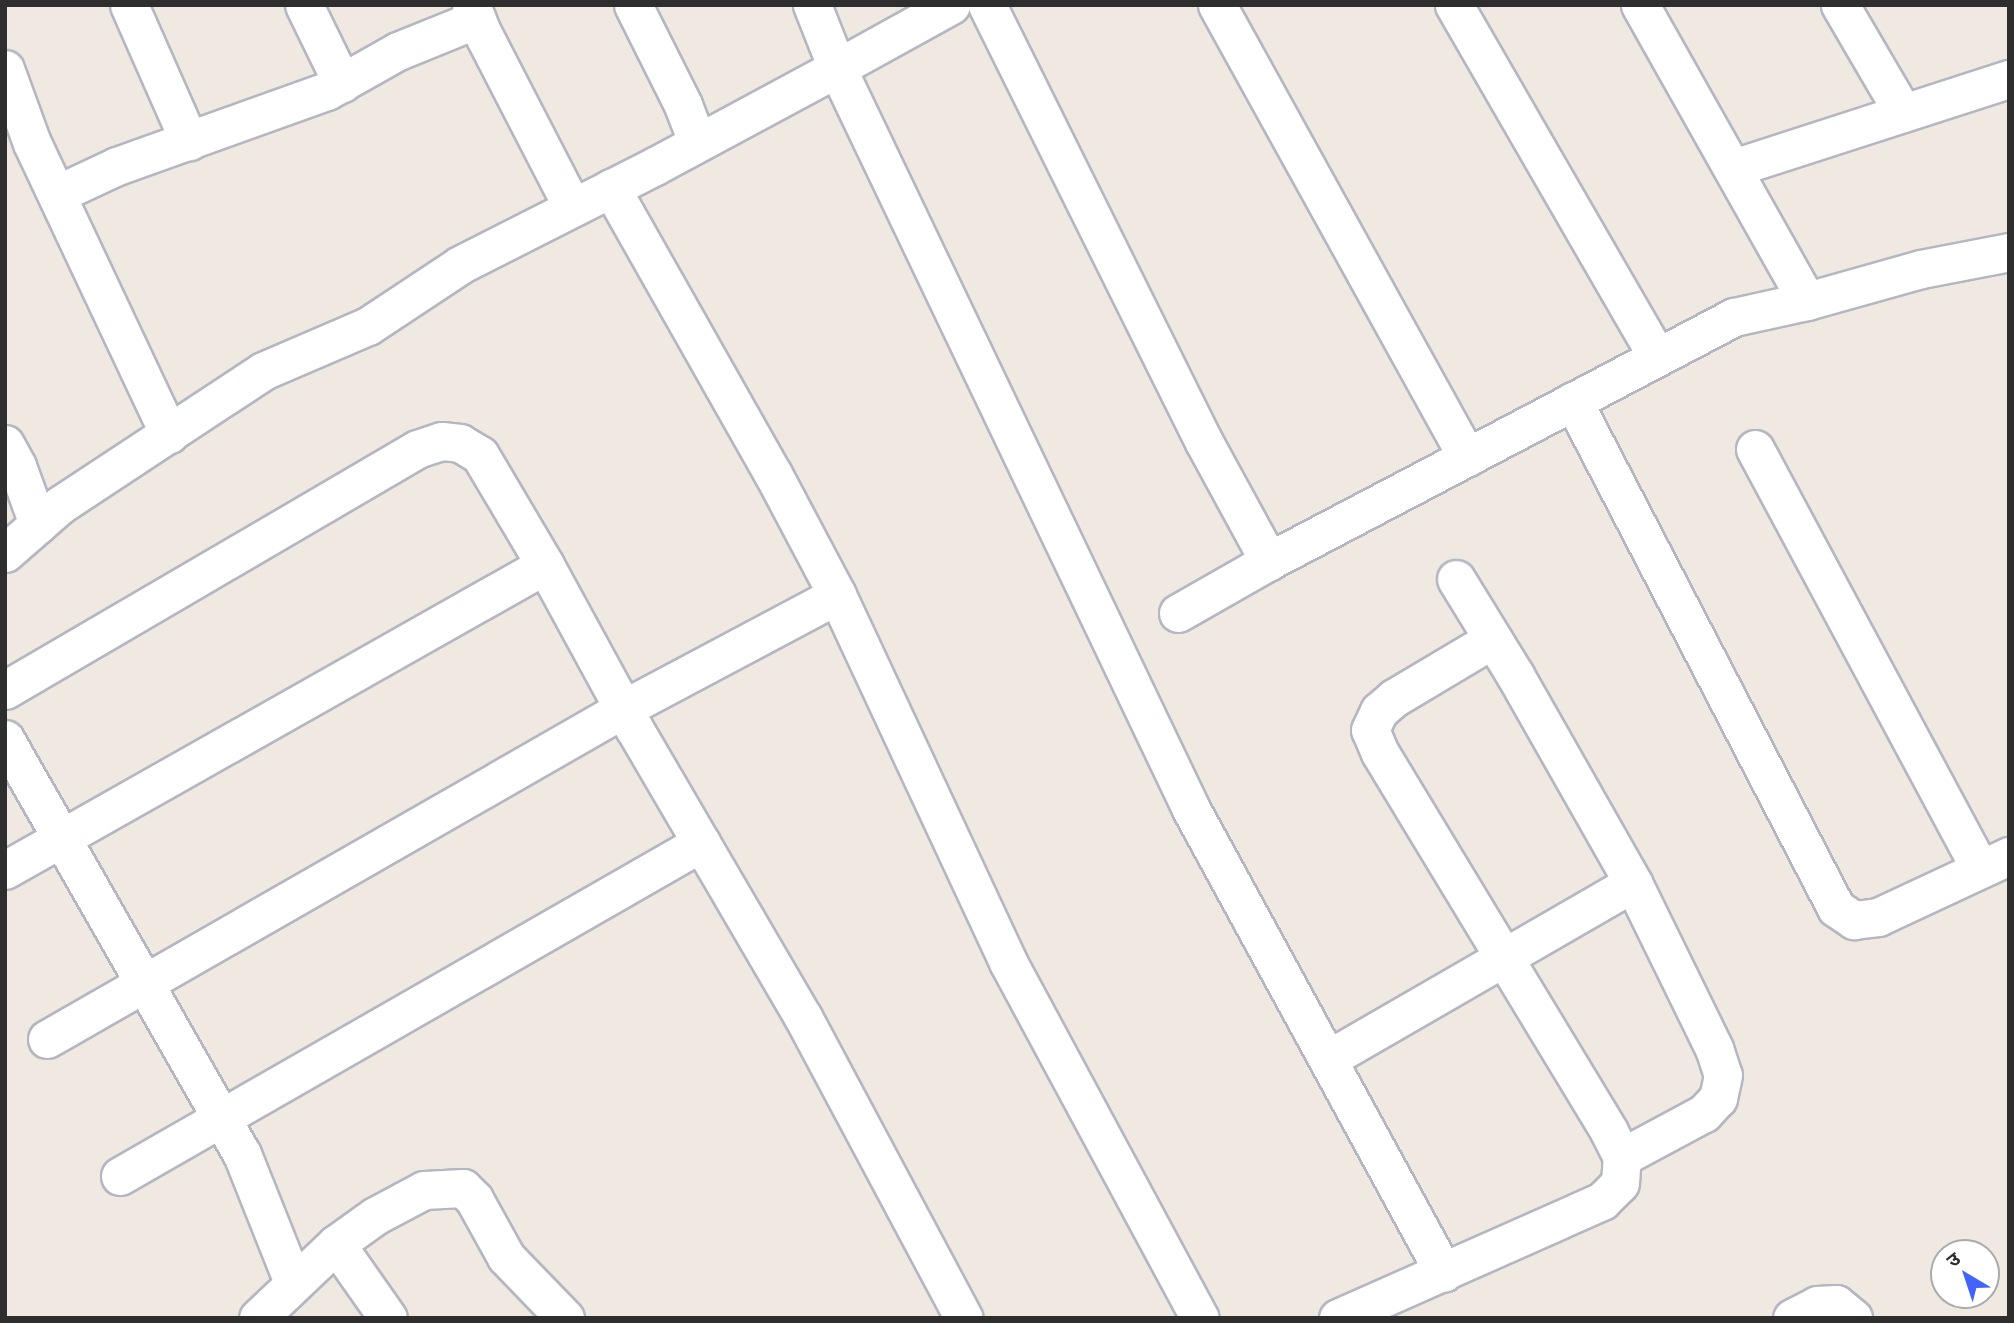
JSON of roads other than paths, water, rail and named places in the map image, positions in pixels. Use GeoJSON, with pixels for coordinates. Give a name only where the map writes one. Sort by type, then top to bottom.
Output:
{"type":"FeatureCollection","features":[{"type":"Feature","properties":{"kind":"street"},"geometry":{"type":"LineString","coordinates":[[129,5],[189,141]]}},
{"type":"Feature","properties":{"kind":"street"},"geometry":{"type":"LineString","coordinates":[[304,5],[342,83]]}},
{"type":"Feature","properties":{"kind":"street"},"geometry":{"type":"LineString","coordinates":[[633,5],[683,105],[697,141]]}},
{"type":"Feature","properties":{"kind":"street"},"geometry":{"type":"LineString","coordinates":[[812,5],[837,68],[1191,809],[1444,1273]]}},
{"type":"Feature","properties":{"kind":"street"},"geometry":{"type":"LineString","coordinates":[[5,553],[60,505],[263,371],[368,326],[460,265],[611,188],[951,5]]}},
{"type":"Feature","properties":{"kind":"street"},"geometry":{"type":"LineString","coordinates":[[987,5],[1203,442],[1269,561]]}},
{"type":"Feature","properties":{"kind":"street"},"geometry":{"type":"LineString","coordinates":[[1217,5],[1467,457]]}},
{"type":"Feature","properties":{"kind":"street"},"geometry":{"type":"LineString","coordinates":[[1454,5],[1657,357]]}},
{"type":"Feature","properties":{"kind":"street"},"geometry":{"type":"LineString","coordinates":[[1640,5],[1807,301]]}},
{"type":"Feature","properties":{"kind":"street"},"geometry":{"type":"LineString","coordinates":[[1840,5],[1903,113]]}},
{"type":"Feature","properties":{"kind":"street"},"geometry":{"type":"LineString","coordinates":[[57,194],[117,166],[342,83],[474,12],[572,206]]}},
{"type":"Feature","properties":{"kind":"street"},"geometry":{"type":"LineString","coordinates":[[5,69],[32,143],[169,434]]}},
{"type":"Feature","properties":{"kind":"street"},"geometry":{"type":"LineString","coordinates":[[1733,168],[2009,79]]}},
{"type":"Feature","properties":{"kind":"street"},"geometry":{"type":"LineString","coordinates":[[611,188],[773,474],[837,595],[1008,962],[1200,1318]]}},
{"type":"Feature","properties":{"kind":"street"},"geometry":{"type":"LineString","coordinates":[[1178,613],[1269,561],[1734,317],[1807,301],[1921,270],[2009,252]]}},
{"type":"Feature","properties":{"kind":"street"},"geometry":{"type":"LineString","coordinates":[[1573,401],[1836,908],[1854,920],[1878,917],[1995,863],[1755,449]]}},
{"type":"Feature","properties":{"kind":"street"},"geometry":{"type":"LineString","coordinates":[[5,690],[417,449],[442,442],[460,443],[480,455],[545,565],[623,709],[803,1017],[964,1318]]}},
{"type":"Feature","properties":{"kind":"street"},"geometry":{"type":"LineString","coordinates":[[5,444],[17,466],[38,524]]}},
{"type":"Feature","properties":{"kind":"street"},"geometry":{"type":"LineString","coordinates":[[5,870],[545,565]]}},
{"type":"Feature","properties":{"kind":"street"},"geometry":{"type":"LineString","coordinates":[[1455,579],[1493,639],[1633,883],[1713,1048],[1723,1075],[1718,1098],[1704,1113],[1622,1157]]}},
{"type":"Feature","properties":{"kind":"street"},"geometry":{"type":"LineString","coordinates":[[47,1039],[146,985],[623,709],[837,595]]}},
{"type":"Feature","properties":{"kind":"street"},"geometry":{"type":"LineString","coordinates":[[1338,1318],[1602,1201],[1620,1183],[1622,1157],[1380,753],[1370,730],[1379,711],[1394,698],[1493,639]]}},
{"type":"Feature","properties":{"kind":"street"},"geometry":{"type":"LineString","coordinates":[[5,739],[242,1154],[293,1282]]}},
{"type":"Feature","properties":{"kind":"street"},"geometry":{"type":"LineString","coordinates":[[120,1176],[701,842]]}},
{"type":"Feature","properties":{"kind":"street"},"geometry":{"type":"LineString","coordinates":[[1328,1059],[1633,883]]}},
{"type":"Feature","properties":{"kind":"street"},"geometry":{"type":"LineString","coordinates":[[258,1318],[336,1244],[375,1216],[424,1190],[463,1188],[474,1199],[506,1256],[565,1318]]}},
{"type":"Feature","properties":{"kind":"street"},"geometry":{"type":"LineString","coordinates":[[336,1244],[388,1318]]}},
{"type":"Feature","properties":{"kind":"street"},"geometry":{"type":"LineString","coordinates":[[1792,1318],[1818,1305],[1836,1304],[1853,1318]]}}]}
